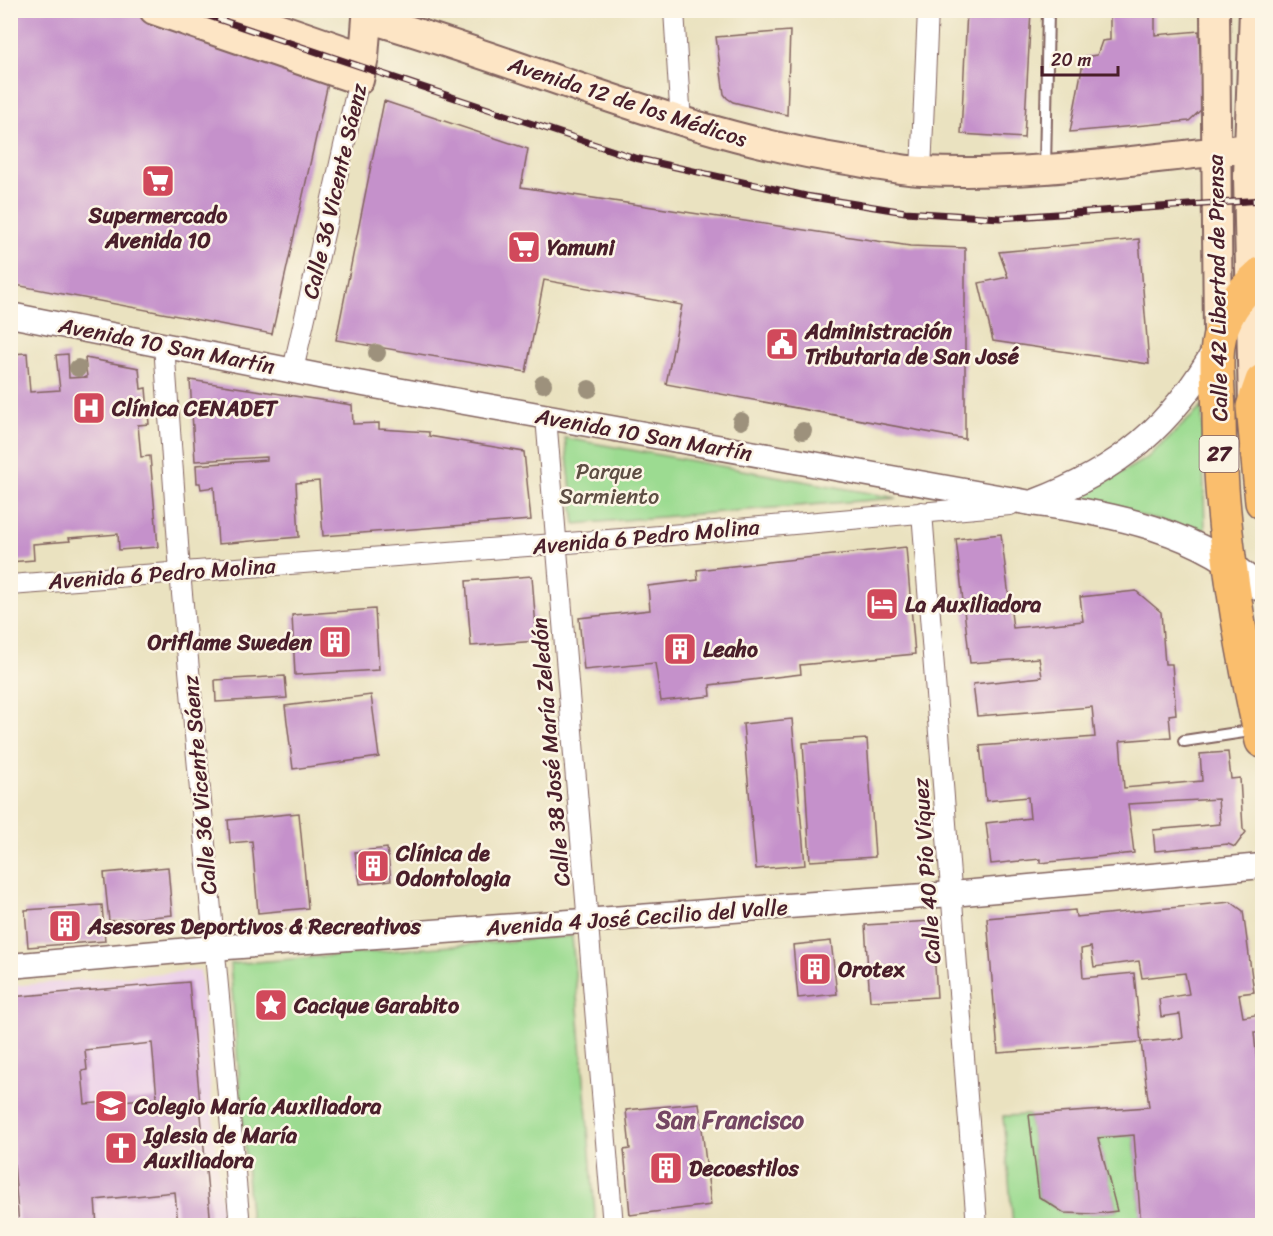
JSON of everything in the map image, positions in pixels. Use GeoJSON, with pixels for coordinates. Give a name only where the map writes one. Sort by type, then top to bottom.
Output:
{"type":"FeatureCollection","features":[{"type":"Feature","properties":{"kind":"highway","name":"27"},"geometry":{"type":"LineString","coordinates":[[1218,344],[1227,315],[1256,279]]}},
{"type":"Feature","properties":{"kind":"highway","name":"Calle 42 Libertad de Prensa"},"geometry":{"type":"LineString","coordinates":[[1218,344],[1219,460],[1228,563],[1261,736]]}},
{"type":"Feature","properties":{"kind":"highway","name":"Calle 42 Libertad de Prensa"},"geometry":{"type":"LineString","coordinates":[[1258,394],[1263,502]]}},
{"type":"Feature","properties":{"kind":"main road"},"geometry":{"type":"LineString","coordinates":[[154,10],[362,68]]}},
{"type":"Feature","properties":{"kind":"main road"},"geometry":{"type":"LineString","coordinates":[[228,10],[362,68]]}},
{"type":"Feature","properties":{"kind":"main road","name":"Calle 42 Libertad de Prensa"},"geometry":{"type":"LineString","coordinates":[[1215,10],[1218,344]]}},
{"type":"Feature","properties":{"kind":"main road","name":"Calle 42 Libertad de Prensa"},"geometry":{"type":"LineString","coordinates":[[1254,10],[1258,394]]}},
{"type":"Feature","properties":{"kind":"main road","name":"Calle 36 Vicente Sáenz"},"geometry":{"type":"LineString","coordinates":[[362,68],[367,14]]}},
{"type":"Feature","properties":{"kind":"main road","name":"Avenida 12 de los Médicos"},"geometry":{"type":"LineString","coordinates":[[367,14],[681,123],[768,146],[921,171],[1045,171],[1256,147]]}},
{"type":"Feature","properties":{"kind":"street"},"geometry":{"type":"LineString","coordinates":[[674,10],[681,123]]}},
{"type":"Feature","properties":{"kind":"street"},"geometry":{"type":"LineString","coordinates":[[921,171],[928,10]]}},
{"type":"Feature","properties":{"kind":"street","name":"Calle 36 Vicente Sáenz"},"geometry":{"type":"LineString","coordinates":[[293,370],[362,68]]}},
{"type":"Feature","properties":{"kind":"street","name":"Avenida 10 San Martín"},"geometry":{"type":"LineString","coordinates":[[10,315],[546,417],[1031,503]]}},
{"type":"Feature","properties":{"kind":"street"},"geometry":{"type":"LineString","coordinates":[[1031,503],[1070,488],[1108,468],[1141,443],[1172,414],[1197,381],[1218,344]]}},
{"type":"Feature","properties":{"kind":"street","name":"Calle 36 Vicente Sáenz"},"geometry":{"type":"LineString","coordinates":[[164,345],[180,572],[240,1226]]}},
{"type":"Feature","properties":{"kind":"street","name":"Calle 38 José María Zeledón"},"geometry":{"type":"LineString","coordinates":[[546,417],[613,1226]]}},
{"type":"Feature","properties":{"kind":"street","name":"Avenida 6 Pedro Molina"},"geometry":{"type":"LineString","coordinates":[[10,585],[556,543],[1031,503],[1098,512],[1190,543],[1228,563],[1263,590]]}},
{"type":"Feature","properties":{"kind":"street","name":"Calle 40 Pío Víquez"},"geometry":{"type":"LineString","coordinates":[[922,512],[977,1226]]}},
{"type":"Feature","properties":{"kind":"street","name":"Avenida 4 José Cecilio del Valle"},"geometry":{"type":"LineString","coordinates":[[10,966],[213,948],[952,894],[1263,866]]}},
{"type":"Feature","properties":{"kind":"lane"},"geometry":{"type":"LineString","coordinates":[[1045,171],[1048,10]]}},
{"type":"Feature","properties":{"kind":"lane"},"geometry":{"type":"LineString","coordinates":[[1184,741],[1261,736]]}},
{"type":"Feature","properties":{"kind":"shaded area","name":"Colegio María Auxiliadora"},"geometry":{"type":"Polygon","coordinates":[[[200,970],[223,1225],[11,1226],[11,986],[200,970]]]}},
{"type":"Feature","properties":{"kind":"green space"},"geometry":{"type":"Polygon","coordinates":[[[1202,407],[1205,532],[1075,499],[1147,458],[1202,407]]]}},
{"type":"Feature","properties":{"kind":"green space","name":"Parque Sarmiento"},"geometry":{"type":"Polygon","coordinates":[[[565,438],[897,498],[575,524],[565,438]]]}},
{"type":"Feature","properties":{"kind":"green space"},"geometry":{"type":"Polygon","coordinates":[[[572,936],[596,1225],[251,1225],[230,964],[572,936]]]}},
{"type":"Feature","properties":{"kind":"green space"},"geometry":{"type":"Polygon","coordinates":[[[1029,1115],[1039,1197],[1064,1213],[1094,1214],[1117,1211],[1098,1138],[1134,1135],[1141,1225],[1013,1225],[1003,1116],[1029,1115]]]}},
{"type":"Feature","properties":{"kind":"building","name":"Supermercado Avenida 10"},"geometry":{"type":"Polygon","coordinates":[[[10,10],[130,10],[329,79],[272,334],[10,284],[10,10]]]}},
{"type":"Feature","properties":{"kind":"building"},"geometry":{"type":"Polygon","coordinates":[[[967,10],[1031,10],[1024,138],[961,134],[967,10]]]}},
{"type":"Feature","properties":{"kind":"building"},"geometry":{"type":"Polygon","coordinates":[[[1155,10],[1155,35],[1199,31],[1203,108],[1189,121],[1070,132],[1084,57],[1097,55],[1102,41],[1110,40],[1110,13],[1155,10]]]}},
{"type":"Feature","properties":{"kind":"building"},"geometry":{"type":"Polygon","coordinates":[[[790,31],[787,115],[733,102],[727,98],[724,94],[716,37],[790,31]]]}},
{"type":"Feature","properties":{"kind":"building"},"geometry":{"type":"Polygon","coordinates":[[[384,101],[528,149],[521,187],[910,246],[965,248],[965,439],[666,384],[682,305],[544,280],[526,372],[336,340],[384,101]]]}},
{"type":"Feature","properties":{"kind":"building"},"geometry":{"type":"Polygon","coordinates":[[[1139,239],[1149,364],[993,341],[979,283],[1008,277],[999,252],[1139,239]]]}},
{"type":"Feature","properties":{"kind":"building"},"geometry":{"type":"Polygon","coordinates":[[[27,353],[30,392],[60,390],[56,355],[68,354],[69,378],[87,377],[85,358],[139,368],[141,389],[146,388],[149,424],[138,425],[141,457],[150,456],[158,547],[119,550],[118,534],[69,538],[70,541],[33,544],[34,560],[10,562],[10,354],[27,353]]]}},
{"type":"Feature","properties":{"kind":"building"},"geometry":{"type":"Polygon","coordinates":[[[190,380],[352,405],[353,424],[379,423],[379,429],[429,432],[429,436],[524,452],[531,520],[323,536],[319,481],[296,483],[299,537],[218,544],[214,487],[201,489],[200,483],[197,483],[196,465],[267,460],[267,457],[195,461],[190,380]]]}},
{"type":"Feature","properties":{"kind":"building"},"geometry":{"type":"Polygon","coordinates":[[[1001,534],[1013,628],[1083,621],[1080,597],[1136,591],[1161,612],[1165,664],[1172,664],[1176,714],[1169,715],[1171,737],[1120,741],[1124,788],[1202,781],[1200,754],[1228,752],[1231,779],[1240,778],[1243,829],[1246,832],[1235,847],[1228,844],[1155,851],[1153,830],[1220,824],[1218,799],[1128,804],[1134,853],[1040,863],[1040,859],[991,864],[986,823],[1030,818],[1028,797],[986,801],[980,746],[1095,737],[1092,707],[977,716],[973,684],[1042,677],[1039,658],[970,663],[956,539],[1001,534]]]}},
{"type":"Feature","properties":{"kind":"building"},"geometry":{"type":"Polygon","coordinates":[[[906,547],[915,654],[800,665],[801,674],[710,685],[711,696],[661,701],[655,663],[584,670],[579,618],[650,610],[648,586],[698,580],[697,570],[906,547]]]}},
{"type":"Feature","properties":{"kind":"building"},"geometry":{"type":"Polygon","coordinates":[[[532,576],[537,641],[471,646],[466,581],[532,576]]]}},
{"type":"Feature","properties":{"kind":"building","name":"Oriflame Sweden"},"geometry":{"type":"Polygon","coordinates":[[[375,609],[379,670],[295,675],[292,615],[375,609]]]}},
{"type":"Feature","properties":{"kind":"building"},"geometry":{"type":"Polygon","coordinates":[[[285,676],[287,698],[216,702],[215,680],[285,676]]]}},
{"type":"Feature","properties":{"kind":"building"},"geometry":{"type":"Polygon","coordinates":[[[371,695],[379,757],[293,769],[285,706],[371,695]]]}},
{"type":"Feature","properties":{"kind":"building"},"geometry":{"type":"Polygon","coordinates":[[[792,719],[805,865],[756,869],[743,724],[792,719]]]}},
{"type":"Feature","properties":{"kind":"building"},"geometry":{"type":"Polygon","coordinates":[[[867,739],[875,857],[810,861],[803,743],[867,739]]]}},
{"type":"Feature","properties":{"kind":"building"},"geometry":{"type":"Polygon","coordinates":[[[299,813],[308,908],[258,913],[252,841],[230,843],[228,820],[299,813]]]}},
{"type":"Feature","properties":{"kind":"building","name":"Clínica de Odontologia"},"geometry":{"type":"Polygon","coordinates":[[[387,848],[391,880],[360,884],[355,852],[387,848]]]}},
{"type":"Feature","properties":{"kind":"building"},"geometry":{"type":"Polygon","coordinates":[[[168,867],[172,915],[109,921],[104,873],[168,867]]]}},
{"type":"Feature","properties":{"kind":"building"},"geometry":{"type":"Polygon","coordinates":[[[1231,902],[1243,911],[1254,992],[1239,994],[1243,1017],[1261,1014],[1262,1027],[1262,1032],[1254,1032],[1258,1072],[1262,1071],[1262,1223],[1141,1226],[1134,1135],[1098,1138],[1117,1211],[1094,1214],[1064,1213],[1039,1197],[1029,1115],[1149,1107],[1141,1042],[998,1053],[987,918],[1075,910],[1076,917],[1231,902]],[[1091,947],[1081,949],[1083,978],[1134,973],[1141,1042],[1183,1038],[1180,1014],[1161,1017],[1159,999],[1189,994],[1185,973],[1142,978],[1139,961],[1094,967],[1091,947]]]}},
{"type":"Feature","properties":{"kind":"building","name":"Asesores Deportivos & Recreativos"},"geometry":{"type":"Polygon","coordinates":[[[102,905],[105,941],[28,947],[25,910],[102,905]]]}},
{"type":"Feature","properties":{"kind":"building"},"geometry":{"type":"Polygon","coordinates":[[[932,921],[937,997],[870,1001],[865,925],[932,921]]]}},
{"type":"Feature","properties":{"kind":"building","name":"Orotex"},"geometry":{"type":"Polygon","coordinates":[[[831,941],[837,994],[798,998],[793,945],[831,941]]]}},
{"type":"Feature","properties":{"kind":"building","name":"Colegio María Auxiliadora"},"geometry":{"type":"Polygon","coordinates":[[[189,982],[211,1226],[178,1226],[175,1192],[95,1200],[97,1226],[19,1226],[10,1114],[10,997],[189,982]],[[152,1043],[85,1050],[87,1070],[82,1071],[85,1104],[157,1098],[152,1043]]]}},
{"type":"Feature","properties":{"kind":"building"},"geometry":{"type":"Polygon","coordinates":[[[699,1103],[711,1205],[630,1215],[624,1150],[630,1149],[626,1110],[699,1103]]]}},
{"type":"Feature","properties":{"kind":"railway"},"geometry":{"type":"LineString","coordinates":[[191,10],[635,158],[806,196],[905,212],[1000,218],[1262,200]]}},
{"type":"Feature","properties":{"kind":"place","name":"Supermercado Avenida 10"},"geometry":{"type":"Point","coordinates":[158,181]}},
{"type":"Feature","properties":{"kind":"place","name":"Yamuni"},"geometry":{"type":"Point","coordinates":[524,247]}},
{"type":"Feature","properties":{"kind":"place","name":"Administración Tributaria de San José"},"geometry":{"type":"Point","coordinates":[782,344]}},
{"type":"Feature","properties":{"kind":"place","name":"Clínica CENADET"},"geometry":{"type":"Point","coordinates":[89,408]}},
{"type":"Feature","properties":{"kind":"place","name":"La Auxiliadora"},"geometry":{"type":"Point","coordinates":[882,604]}},
{"type":"Feature","properties":{"kind":"place","name":"Oriflame Sweden"},"geometry":{"type":"Point","coordinates":[335,642]}},
{"type":"Feature","properties":{"kind":"place","name":"Leaho"},"geometry":{"type":"Point","coordinates":[680,649]}},
{"type":"Feature","properties":{"kind":"place","name":"Clínica de Odontologia"},"geometry":{"type":"Point","coordinates":[373,866]}},
{"type":"Feature","properties":{"kind":"place","name":"Asesores Deportivos & Recreativos"},"geometry":{"type":"Point","coordinates":[65,926]}},
{"type":"Feature","properties":{"kind":"place","name":"Orotex"},"geometry":{"type":"Point","coordinates":[815,969]}},
{"type":"Feature","properties":{"kind":"place","name":"Cacique Garabito"},"geometry":{"type":"Point","coordinates":[271,1005]}},
{"type":"Feature","properties":{"kind":"place","name":"Colegio María Auxiliadora"},"geometry":{"type":"Point","coordinates":[111,1106]}},
{"type":"Feature","properties":{"kind":"place","name":"Iglesia de María Auxiliadora"},"geometry":{"type":"Point","coordinates":[121,1148]}},
{"type":"Feature","properties":{"kind":"place","name":"Decoestilos"},"geometry":{"type":"Point","coordinates":[666,1168]}},
{"type":"Feature","properties":{"kind":"district","name":"San Francisco"},"geometry":{"type":"Point","coordinates":[730,1120]}}]}
